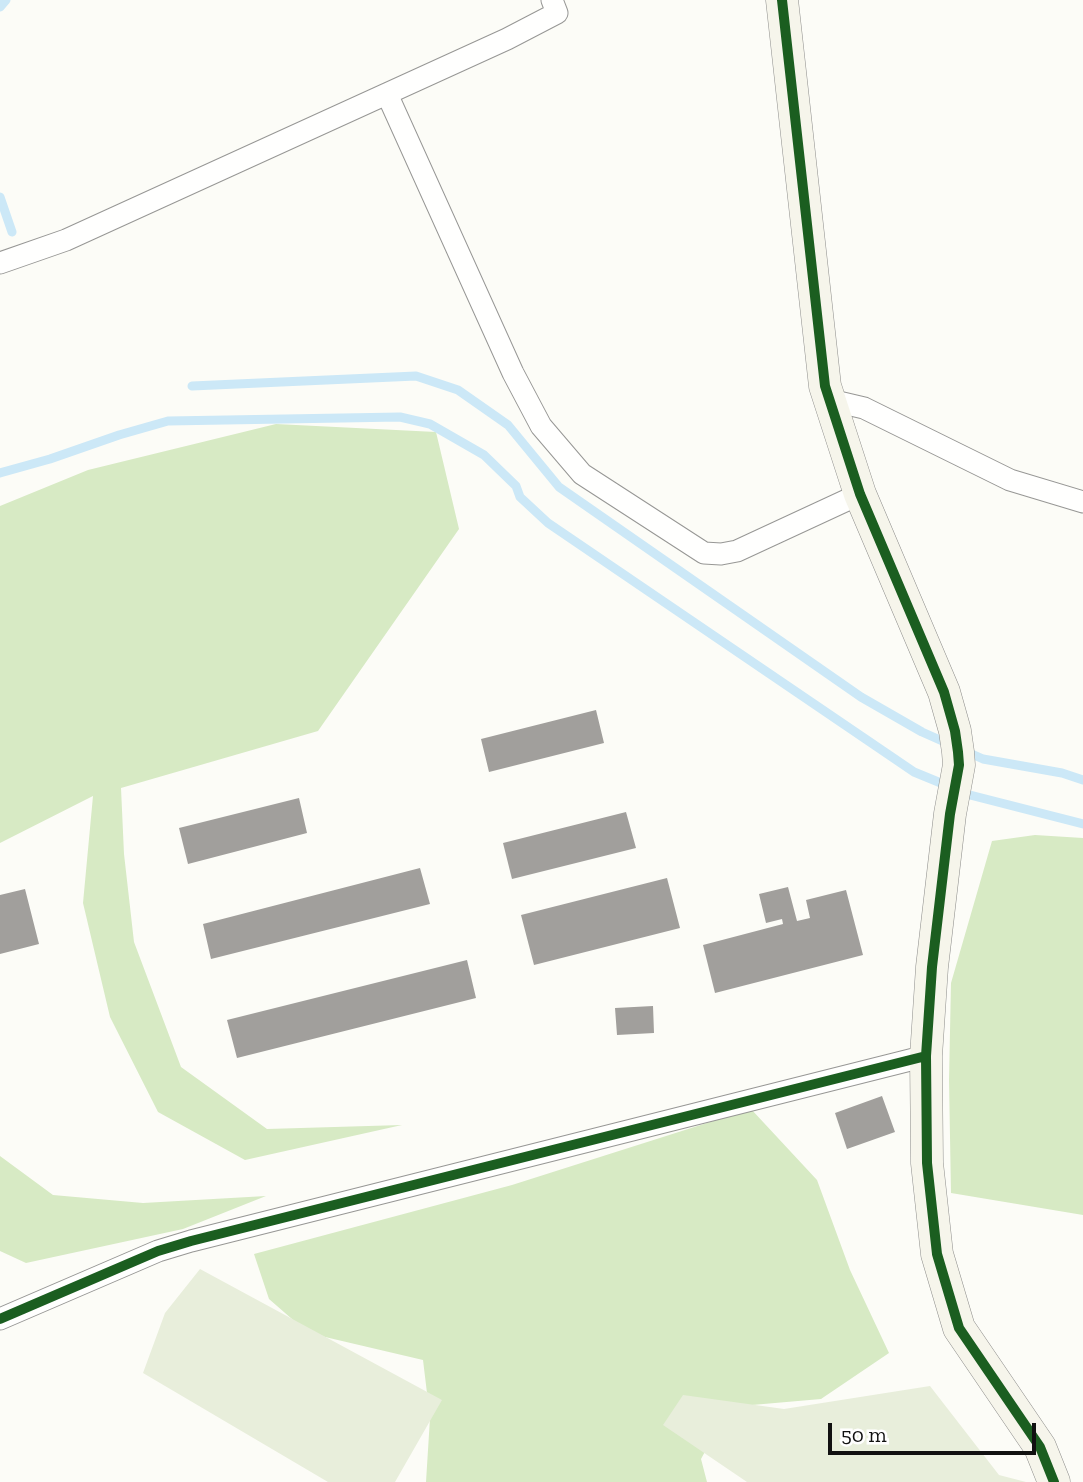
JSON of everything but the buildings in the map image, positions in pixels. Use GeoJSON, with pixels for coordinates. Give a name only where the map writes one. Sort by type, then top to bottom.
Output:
{"type":"FeatureCollection","features":[{"type":"Feature","properties":{"kind":"street"},"geometry":{"type":"LineString","coordinates":[[0,263],[66,240],[387,94],[557,13],[552,0]]}},
{"type":"Feature","properties":{"kind":"street"},"geometry":{"type":"LineString","coordinates":[[782,0],[825,386],[860,494],[931,659],[955,731],[957,778],[932,967],[926,1056],[927,1163],[937,1254],[959,1328],[1040,1447],[1054,1482]]}},
{"type":"Feature","properties":{"kind":"street"},"geometry":{"type":"LineString","coordinates":[[387,94],[513,373],[541,426],[582,474],[704,553],[737,551],[860,494]]}},
{"type":"Feature","properties":{"kind":"street"},"geometry":{"type":"LineString","coordinates":[[830,400],[864,408],[1010,480],[1083,502]]}},
{"type":"Feature","properties":{"kind":"street"},"geometry":{"type":"LineString","coordinates":[[0,1319],[158,1251],[191,1241],[926,1056]]}},
{"type":"Feature","properties":{"kind":"green space"},"geometry":{"type":"Polygon","coordinates":[[[276,424],[436,432],[459,529],[318,731],[121,788],[124,854],[134,942],[181,1067],[267,1129],[402,1125],[245,1160],[158,1112],[110,1017],[83,903],[93,796],[0,843],[0,506],[88,470],[276,424]]]}},
{"type":"Feature","properties":{"kind":"green space"},"geometry":{"type":"Polygon","coordinates":[[[1035,835],[1083,838],[1083,1215],[951,1193],[951,983],[992,841],[1035,835]]]}},
{"type":"Feature","properties":{"kind":"green space"},"geometry":{"type":"Polygon","coordinates":[[[751,1109],[817,1180],[850,1270],[889,1353],[821,1399],[729,1407],[701,1459],[707,1482],[426,1482],[430,1418],[423,1360],[308,1333],[269,1299],[254,1254],[512,1185],[751,1109]]]}},
{"type":"Feature","properties":{"kind":"green space"},"geometry":{"type":"Polygon","coordinates":[[[0,1156],[53,1195],[143,1203],[266,1196],[183,1229],[26,1263],[0,1251],[0,1156]]]}},
{"type":"Feature","properties":{"kind":"green space"},"geometry":{"type":"Polygon","coordinates":[[[200,1269],[442,1400],[395,1482],[328,1482],[143,1373],[165,1313],[200,1269]]]}},
{"type":"Feature","properties":{"kind":"green space"},"geometry":{"type":"Polygon","coordinates":[[[930,1386],[999,1475],[1026,1482],[747,1482],[663,1425],[683,1395],[784,1409],[930,1386]]]}},
{"type":"Feature","properties":{"kind":"waterway"},"geometry":{"type":"LineString","coordinates":[[0,7],[6,0]]}},
{"type":"Feature","properties":{"kind":"waterway"},"geometry":{"type":"LineString","coordinates":[[0,197],[12,232]]}},
{"type":"Feature","properties":{"kind":"waterway"},"geometry":{"type":"LineString","coordinates":[[192,386],[416,376],[458,390],[508,425],[559,487],[861,697],[922,732],[949,744]]}},
{"type":"Feature","properties":{"kind":"waterway"},"geometry":{"type":"LineString","coordinates":[[0,473],[168,421],[400,417],[430,424],[484,455],[516,486],[520,497],[548,523],[914,772],[970,795],[1083,824]]}},
{"type":"Feature","properties":{"kind":"waterway"},"geometry":{"type":"LineString","coordinates":[[965,751],[983,759],[1062,773],[1083,780]]}},
{"type":"Feature","properties":{"kind":"cycle path"},"geometry":{"type":"LineString","coordinates":[[782,0],[825,386],[860,494],[944,692],[958,752],[959,765],[950,814],[932,967],[926,1056],[927,1163],[937,1254],[959,1328],[1040,1447],[1054,1482]]}},
{"type":"Feature","properties":{"kind":"cycle path"},"geometry":{"type":"LineString","coordinates":[[0,1319],[158,1251],[191,1241],[926,1056]]}}]}
